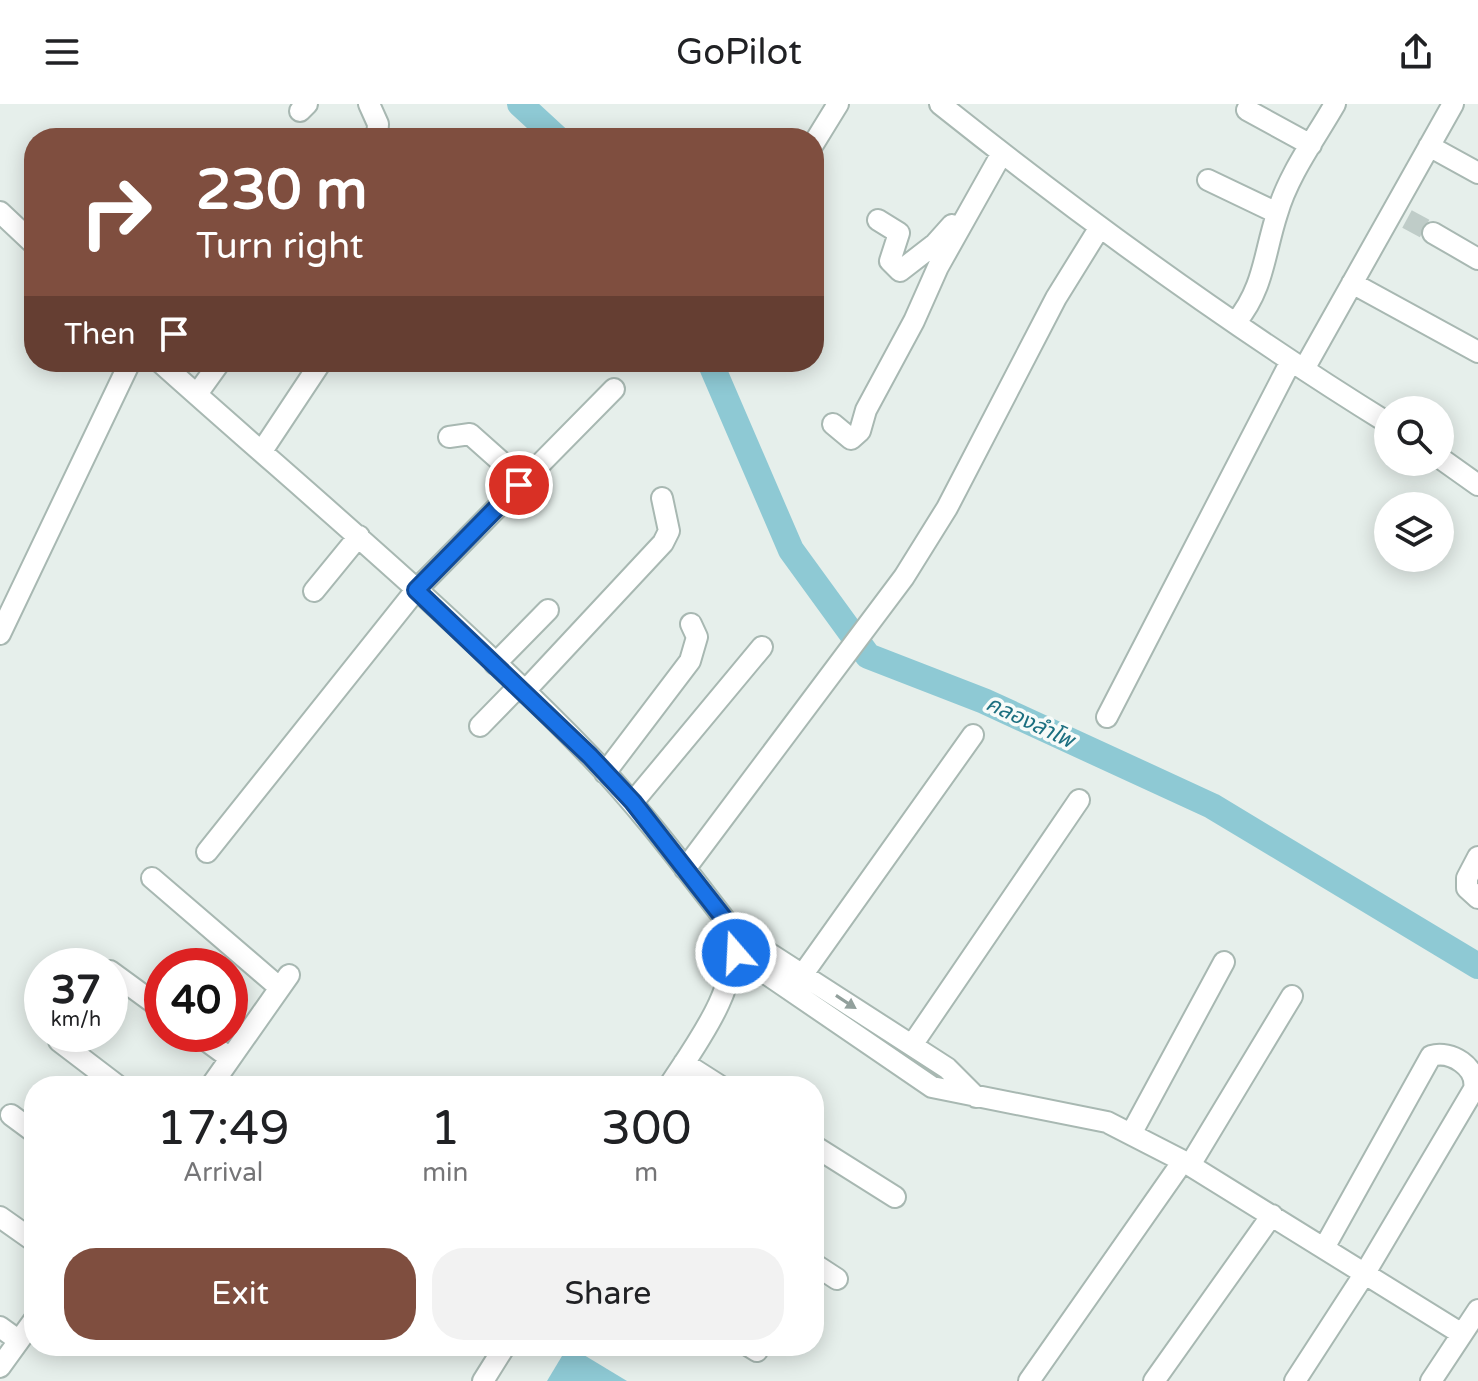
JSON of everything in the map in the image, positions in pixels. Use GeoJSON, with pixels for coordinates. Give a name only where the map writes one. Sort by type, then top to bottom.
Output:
{"type":"FeatureCollection","features":[{"type":"Feature","properties":{"kind":"street"},"geometry":{"type":"LineString","coordinates":[[369,104],[378,128]]}},
{"type":"Feature","properties":{"kind":"street"},"geometry":{"type":"LineString","coordinates":[[823,128],[838,104]]}},
{"type":"Feature","properties":{"kind":"street"},"geometry":{"type":"LineString","coordinates":[[940,104],[1100,227],[1374,414]]}},
{"type":"Feature","properties":{"kind":"street"},"geometry":{"type":"LineString","coordinates":[[1236,322],[1252,303],[1264,273],[1277,213],[1335,104]]}},
{"type":"Feature","properties":{"kind":"street"},"geometry":{"type":"LineString","coordinates":[[1107,717],[1298,365],[1399,216],[1429,146],[1453,104]]}},
{"type":"Feature","properties":{"kind":"street"},"geometry":{"type":"LineString","coordinates":[[1247,110],[1311,145]]}},
{"type":"Feature","properties":{"kind":"street"},"geometry":{"type":"LineString","coordinates":[[1429,146],[1478,173]]}},
{"type":"Feature","properties":{"kind":"street"},"geometry":{"type":"LineString","coordinates":[[899,233],[890,261],[895,269],[903,269],[949,229],[999,151]]}},
{"type":"Feature","properties":{"kind":"street"},"geometry":{"type":"LineString","coordinates":[[833,424],[851,439],[860,431],[866,410],[999,151]]}},
{"type":"Feature","properties":{"kind":"street"},"geometry":{"type":"LineString","coordinates":[[1208,180],[1277,213]]}},
{"type":"Feature","properties":{"kind":"street"},"geometry":{"type":"LineString","coordinates":[[0,212],[24,235]]}},
{"type":"Feature","properties":{"kind":"street"},"geometry":{"type":"LineString","coordinates":[[878,220],[927,250]]}},
{"type":"Feature","properties":{"kind":"street"},"geometry":{"type":"LineString","coordinates":[[685,869],[904,577],[947,508],[1056,298],[1100,227]]}},
{"type":"Feature","properties":{"kind":"street"},"geometry":{"type":"LineString","coordinates":[[1433,233],[1478,259]]}},
{"type":"Feature","properties":{"kind":"street"},"geometry":{"type":"LineString","coordinates":[[1352,283],[1478,352]]}},
{"type":"Feature","properties":{"kind":"street"},"geometry":{"type":"LineString","coordinates":[[0,634],[125,372]]}},
{"type":"Feature","properties":{"kind":"street"},"geometry":{"type":"LineString","coordinates":[[172,372],[359,536],[521,689],[633,802],[733,930],[947,1068],[976,1097]]}},
{"type":"Feature","properties":{"kind":"street"},"geometry":{"type":"LineString","coordinates":[[197,394],[213,372]]}},
{"type":"Feature","properties":{"kind":"street"},"geometry":{"type":"LineString","coordinates":[[262,451],[314,372]]}},
{"type":"Feature","properties":{"kind":"street"},"geometry":{"type":"LineString","coordinates":[[412,586],[614,389]]}},
{"type":"Feature","properties":{"kind":"street"},"geometry":{"type":"LineString","coordinates":[[207,852],[412,586],[573,414]]}},
{"type":"Feature","properties":{"kind":"street"},"geometry":{"type":"LineString","coordinates":[[449,437],[470,434],[515,474]]}},
{"type":"Feature","properties":{"kind":"street"},"geometry":{"type":"LineString","coordinates":[[1454,468],[1478,485]]}},
{"type":"Feature","properties":{"kind":"street"},"geometry":{"type":"LineString","coordinates":[[480,726],[521,689],[663,543],[669,531],[662,498]]}},
{"type":"Feature","properties":{"kind":"street"},"geometry":{"type":"LineString","coordinates":[[314,591],[359,536]]}},
{"type":"Feature","properties":{"kind":"street"},"geometry":{"type":"LineString","coordinates":[[495,664],[548,610]]}},
{"type":"Feature","properties":{"kind":"street"},"geometry":{"type":"LineString","coordinates":[[605,773],[690,661],[697,637],[691,624]]}},
{"type":"Feature","properties":{"kind":"street"},"geometry":{"type":"LineString","coordinates":[[633,802],[762,647]]}},
{"type":"Feature","properties":{"kind":"street"},"geometry":{"type":"LineString","coordinates":[[803,974],[973,735]]}},
{"type":"Feature","properties":{"kind":"street"},"geometry":{"type":"LineString","coordinates":[[912,1045],[1079,800]]}},
{"type":"Feature","properties":{"kind":"street"},"geometry":{"type":"LineString","coordinates":[[1478,857],[1467,878],[1467,888],[1478,898]]}},
{"type":"Feature","properties":{"kind":"street"},"geometry":{"type":"LineString","coordinates":[[152,878],[285,982],[218,1076]]}},
{"type":"Feature","properties":{"kind":"street"},"geometry":{"type":"LineString","coordinates":[[676,1076],[731,979],[736,953],[733,930]]}},
{"type":"Feature","properties":{"kind":"street"},"geometry":{"type":"LineString","coordinates":[[736,953],[932,1087],[1094,1119],[1131,1134],[1187,1163],[1462,1334]]}},
{"type":"Feature","properties":{"kind":"street"},"geometry":{"type":"LineString","coordinates":[[1131,1134],[1224,962]]}},
{"type":"Feature","properties":{"kind":"street"},"geometry":{"type":"LineString","coordinates":[[1029,1381],[1187,1163],[1292,996]]}},
{"type":"Feature","properties":{"kind":"street"},"geometry":{"type":"LineString","coordinates":[[73,1052],[105,1076]]}},
{"type":"Feature","properties":{"kind":"street"},"geometry":{"type":"LineString","coordinates":[[222,1052],[230,1058]]}},
{"type":"Feature","properties":{"kind":"street"},"geometry":{"type":"LineString","coordinates":[[1295,1381],[1365,1273],[1474,1089],[1477,1080],[1473,1070],[1449,1055],[1431,1056],[1324,1248]]}},
{"type":"Feature","properties":{"kind":"street"},"geometry":{"type":"LineString","coordinates":[[684,1063],[704,1076]]}},
{"type":"Feature","properties":{"kind":"street"},"geometry":{"type":"LineString","coordinates":[[11,1115],[24,1125]]}},
{"type":"Feature","properties":{"kind":"street"},"geometry":{"type":"LineString","coordinates":[[824,1152],[895,1197]]}},
{"type":"Feature","properties":{"kind":"street"},"geometry":{"type":"LineString","coordinates":[[1154,1381],[1272,1215]]}},
{"type":"Feature","properties":{"kind":"street"},"geometry":{"type":"LineString","coordinates":[[0,1217],[24,1234]]}},
{"type":"Feature","properties":{"kind":"street"},"geometry":{"type":"LineString","coordinates":[[824,1271],[837,1279]]}},
{"type":"Feature","properties":{"kind":"street"},"geometry":{"type":"LineString","coordinates":[[1431,1381],[1478,1310]]}},
{"type":"Feature","properties":{"kind":"street"},"geometry":{"type":"LineString","coordinates":[[0,1327],[18,1340]]}},
{"type":"Feature","properties":{"kind":"street"},"geometry":{"type":"LineString","coordinates":[[13,1381],[0,1369],[24,1332]]}},
{"type":"Feature","properties":{"kind":"street"},"geometry":{"type":"LineString","coordinates":[[483,1381],[499,1356]]}},
{"type":"Feature","properties":{"kind":"water"},"geometry":{"type":"Polygon","coordinates":[[[562,1356],[586,1356],[627,1381],[547,1381],[562,1356]]]}},
{"type":"Feature","properties":{"kind":"waterway","name":"คลองลำโพ"},"geometry":{"type":"LineString","coordinates":[[520,104],[546,128]]}},
{"type":"Feature","properties":{"kind":"waterway","name":"คลองลำโพ"},"geometry":{"type":"LineString","coordinates":[[714,372],[791,550],[868,656],[984,701],[1212,806],[1478,966]]}},
{"type":"Feature","properties":{"kind":"tunnel"},"geometry":{"type":"LineString","coordinates":[[1407,219],[1433,233]]}},
{"type":"Feature","properties":{"kind":"route"},"geometry":{"type":"LineString","coordinates":[[519,485],[416,590],[590,756],[633,802],[733,930],[736,953]]}}]}
